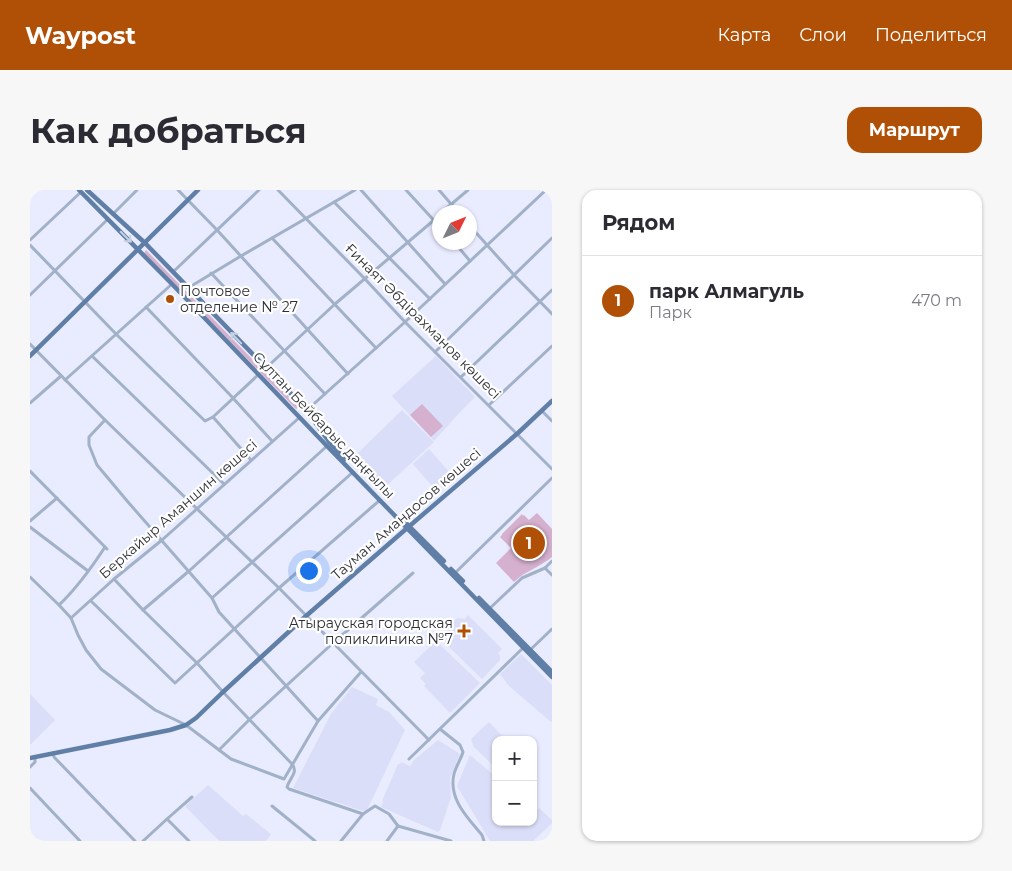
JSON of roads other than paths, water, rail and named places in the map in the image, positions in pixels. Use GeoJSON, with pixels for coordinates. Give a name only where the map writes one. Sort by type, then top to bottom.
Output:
{"type":"FeatureCollection","features":[{"type":"Feature","properties":{"kind":"main road","name":"Сұлтан Бейбарыс даңғылы"},"geometry":{"type":"LineString","coordinates":[[87,190],[145,243],[307,410],[330,443],[402,521]]}},
{"type":"Feature","properties":{"kind":"main road"},"geometry":{"type":"LineString","coordinates":[[30,356],[198,190]]}},
{"type":"Feature","properties":{"kind":"main road","name":"Сұлтан Бейбарыс даңғылы"},"geometry":{"type":"LineString","coordinates":[[80,191],[327,446],[525,646],[552,677]]}},
{"type":"Feature","properties":{"kind":"main road","name":"Тауман Амандосов көшесі"},"geometry":{"type":"LineString","coordinates":[[186,725],[196,718],[306,616],[518,433],[552,401]]}},
{"type":"Feature","properties":{"kind":"main road"},"geometry":{"type":"LineString","coordinates":[[306,423],[312,420],[312,418]]}},
{"type":"Feature","properties":{"kind":"main road"},"geometry":{"type":"LineString","coordinates":[[399,534],[402,521],[419,517]]}},
{"type":"Feature","properties":{"kind":"main road"},"geometry":{"type":"LineString","coordinates":[[399,534],[414,533],[414,527],[419,517]]}},
{"type":"Feature","properties":{"kind":"main road","name":"Сұлтан Бейбарыс даңғылы"},"geometry":{"type":"LineString","coordinates":[[529,651],[552,672]]}},
{"type":"Feature","properties":{"kind":"main road"},"geometry":{"type":"LineString","coordinates":[[32,758],[170,730],[186,725]]}},
{"type":"Feature","properties":{"kind":"street"},"geometry":{"type":"LineString","coordinates":[[113,214],[137,190]]}},
{"type":"Feature","properties":{"kind":"street"},"geometry":{"type":"LineString","coordinates":[[178,190],[218,231],[348,374]]}},
{"type":"Feature","properties":{"kind":"street"},"geometry":{"type":"LineString","coordinates":[[173,272],[259,190]]}},
{"type":"Feature","properties":{"kind":"street","name":"Ғинаят Әбдірахманов көшесі"},"geometry":{"type":"LineString","coordinates":[[278,190],[405,322],[552,468]]}},
{"type":"Feature","properties":{"kind":"street"},"geometry":{"type":"LineString","coordinates":[[188,288],[355,190]]}},
{"type":"Feature","properties":{"kind":"street"},"geometry":{"type":"LineString","coordinates":[[361,190],[445,284]]}},
{"type":"Feature","properties":{"kind":"street"},"geometry":{"type":"LineString","coordinates":[[406,190],[432,219]]}},
{"type":"Feature","properties":{"kind":"street"},"geometry":{"type":"LineString","coordinates":[[439,190],[452,204],[468,190]]}},
{"type":"Feature","properties":{"kind":"street"},"geometry":{"type":"LineString","coordinates":[[307,410],[430,299],[546,190]]}},
{"type":"Feature","properties":{"kind":"street"},"geometry":{"type":"LineString","coordinates":[[30,240],[80,191]]}},
{"type":"Feature","properties":{"kind":"street"},"geometry":{"type":"LineString","coordinates":[[334,202],[430,299]]}},
{"type":"Feature","properties":{"kind":"street"},"geometry":{"type":"LineString","coordinates":[[30,295],[108,219]]}},
{"type":"Feature","properties":{"kind":"street"},"geometry":{"type":"LineString","coordinates":[[266,368],[335,304],[432,221]]}},
{"type":"Feature","properties":{"kind":"street"},"geometry":{"type":"LineString","coordinates":[[477,234],[552,314]]}},
{"type":"Feature","properties":{"kind":"street"},"geometry":{"type":"LineString","coordinates":[[272,238],[376,348]]}},
{"type":"Feature","properties":{"kind":"street"},"geometry":{"type":"LineString","coordinates":[[435,352],[552,238]]}},
{"type":"Feature","properties":{"kind":"street"},"geometry":{"type":"LineString","coordinates":[[30,245],[116,334],[205,421],[213,417],[259,374]]}},
{"type":"Feature","properties":{"kind":"street"},"geometry":{"type":"LineString","coordinates":[[461,250],[470,261]]}},
{"type":"Feature","properties":{"kind":"street"},"geometry":{"type":"LineString","coordinates":[[211,274],[325,394]]}},
{"type":"Feature","properties":{"kind":"street"},"geometry":{"type":"LineString","coordinates":[[65,380],[172,284]]}},
{"type":"Feature","properties":{"kind":"street"},"geometry":{"type":"LineString","coordinates":[[461,377],[552,290]]}},
{"type":"Feature","properties":{"kind":"street"},"geometry":{"type":"LineString","coordinates":[[146,307],[272,441]]}},
{"type":"Feature","properties":{"kind":"street"},"geometry":{"type":"LineString","coordinates":[[30,344],[105,420],[279,588],[429,740]]}},
{"type":"Feature","properties":{"kind":"street"},"geometry":{"type":"LineString","coordinates":[[489,405],[552,346]]}},
{"type":"Feature","properties":{"kind":"street"},"geometry":{"type":"LineString","coordinates":[[92,356],[224,484]]}},
{"type":"Feature","properties":{"kind":"street"},"geometry":{"type":"LineString","coordinates":[[30,403],[61,376]]}},
{"type":"Feature","properties":{"kind":"street"},"geometry":{"type":"LineString","coordinates":[[542,411],[552,421]]}},
{"type":"Feature","properties":{"kind":"street"},"geometry":{"type":"LineString","coordinates":[[213,417],[251,460]]}},
{"type":"Feature","properties":{"kind":"street","name":"Беркайыр Аманшин көшесі"},"geometry":{"type":"LineString","coordinates":[[71,618],[300,417]]}},
{"type":"Feature","properties":{"kind":"street"},"geometry":{"type":"LineString","coordinates":[[105,420],[89,437],[89,445],[97,465],[212,598],[219,612],[234,630],[318,721]]}},
{"type":"Feature","properties":{"kind":"street"},"geometry":{"type":"LineString","coordinates":[[143,610],[327,446]]}},
{"type":"Feature","properties":{"kind":"street"},"geometry":{"type":"LineString","coordinates":[[30,470],[106,548],[60,605]]}},
{"type":"Feature","properties":{"kind":"street"},"geometry":{"type":"LineString","coordinates":[[212,598],[353,472]]}},
{"type":"Feature","properties":{"kind":"street"},"geometry":{"type":"LineString","coordinates":[[454,574],[552,478]]}},
{"type":"Feature","properties":{"kind":"street"},"geometry":{"type":"LineString","coordinates":[[30,521],[57,498]]}},
{"type":"Feature","properties":{"kind":"street"},"geometry":{"type":"LineString","coordinates":[[91,601],[175,683],[279,588],[380,500]]}},
{"type":"Feature","properties":{"kind":"street"},"geometry":{"type":"LineString","coordinates":[[30,527],[88,571]]}},
{"type":"Feature","properties":{"kind":"street"},"geometry":{"type":"LineString","coordinates":[[489,609],[522,578],[545,568],[552,561]]}},
{"type":"Feature","properties":{"kind":"street"},"geometry":{"type":"LineString","coordinates":[[545,568],[552,575]]}},
{"type":"Feature","properties":{"kind":"street"},"geometry":{"type":"LineString","coordinates":[[219,750],[332,643],[413,573]]}},
{"type":"Feature","properties":{"kind":"street"},"geometry":{"type":"LineString","coordinates":[[30,577],[71,618],[86,650],[101,669],[155,710],[186,725],[231,759],[284,779],[318,721],[361,672]]}},
{"type":"Feature","properties":{"kind":"street"},"geometry":{"type":"LineString","coordinates":[[114,579],[197,663],[292,764],[295,771],[287,784],[289,789],[363,814]]}},
{"type":"Feature","properties":{"kind":"street"},"geometry":{"type":"LineString","coordinates":[[529,651],[552,629]]}},
{"type":"Feature","properties":{"kind":"street"},"geometry":{"type":"LineString","coordinates":[[409,759],[525,646]]}},
{"type":"Feature","properties":{"kind":"street"},"geometry":{"type":"LineString","coordinates":[[440,729],[460,745],[463,752],[454,773],[455,797],[460,808],[482,835],[484,841]]}},
{"type":"Feature","properties":{"kind":"street"},"geometry":{"type":"LineString","coordinates":[[53,753],[54,758],[136,841]]}},
{"type":"Feature","properties":{"kind":"street"},"geometry":{"type":"LineString","coordinates":[[30,767],[35,762],[32,758]]}},
{"type":"Feature","properties":{"kind":"street"},"geometry":{"type":"LineString","coordinates":[[30,788],[80,841]]}},
{"type":"Feature","properties":{"kind":"street"},"geometry":{"type":"LineString","coordinates":[[144,841],[192,797]]}},
{"type":"Feature","properties":{"kind":"street"},"geometry":{"type":"LineString","coordinates":[[272,806],[315,841]]}},
{"type":"Feature","properties":{"kind":"street"},"geometry":{"type":"LineString","coordinates":[[341,841],[363,814],[374,806],[389,814],[398,826],[437,839],[451,841]]}},
{"type":"Feature","properties":{"kind":"street"},"geometry":{"type":"LineString","coordinates":[[166,819],[189,841]]}},
{"type":"Feature","properties":{"kind":"street"},"geometry":{"type":"LineString","coordinates":[[387,841],[398,826]]}},
{"type":"Feature","properties":{"kind":"place","name":"Почтовое отделение № 27"},"geometry":{"type":"Point","coordinates":[170,299]}},
{"type":"Feature","properties":{"kind":"place","name":"парк Алмагуль"},"geometry":{"type":"Point","coordinates":[529,543]}},
{"type":"Feature","properties":{"kind":"place","name":"Атырауская городская поликлиника №7"},"geometry":{"type":"Point","coordinates":[464,631]}}]}
